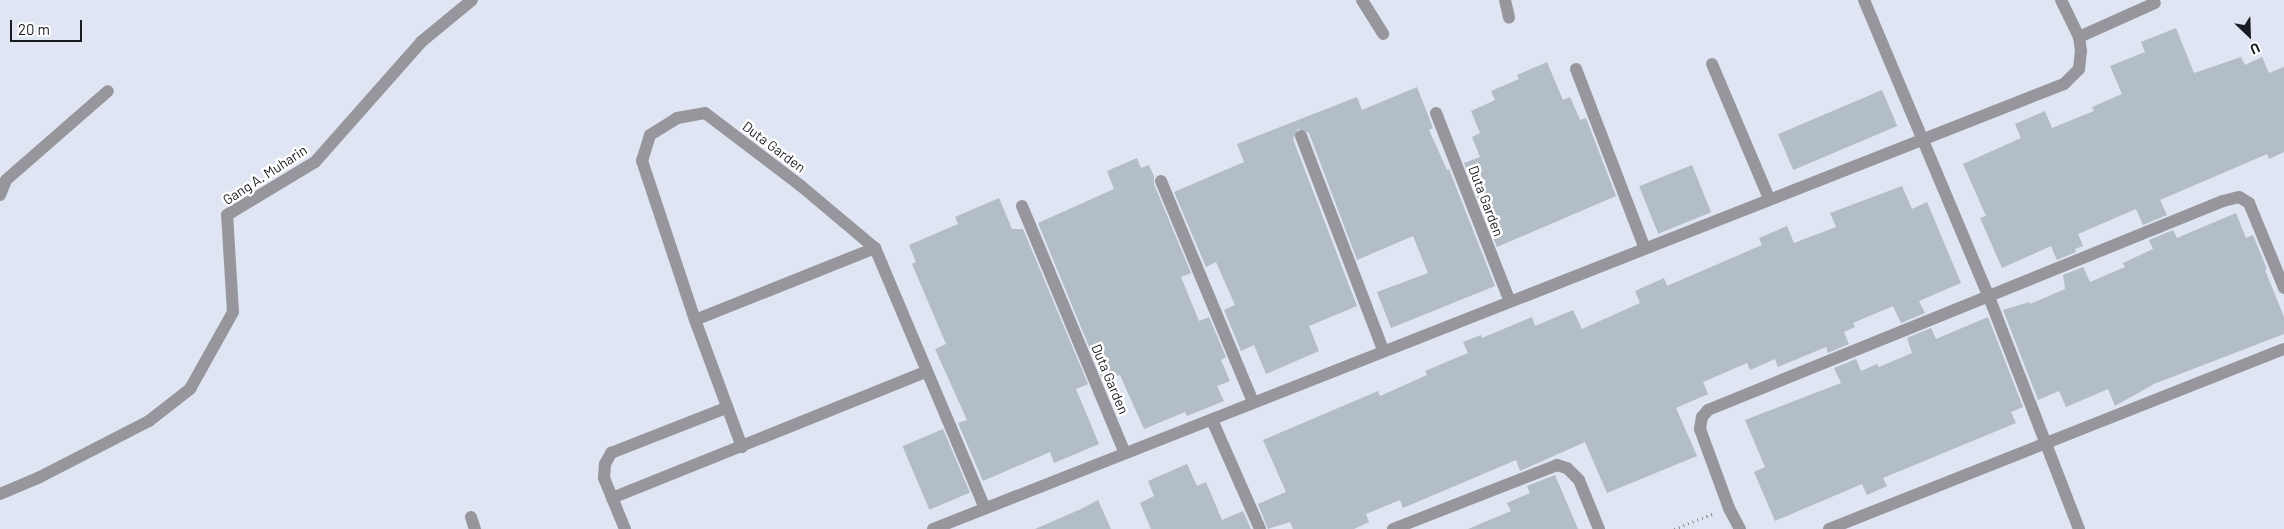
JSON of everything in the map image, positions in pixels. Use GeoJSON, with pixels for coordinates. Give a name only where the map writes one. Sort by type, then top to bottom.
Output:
{"type":"FeatureCollection","features":[{"type":"Feature","properties":{"kind":"street","name":"Gang A. Muharin"},"geometry":{"type":"LineString","coordinates":[[0,494],[40,477],[149,421],[190,389],[232,312],[226,215],[315,162],[421,42],[472,0]]}},
{"type":"Feature","properties":{"kind":"street"},"geometry":{"type":"LineString","coordinates":[[1362,0],[1383,34]]}},
{"type":"Feature","properties":{"kind":"street"},"geometry":{"type":"LineString","coordinates":[[1504,0],[1510,18]]}},
{"type":"Feature","properties":{"kind":"street"},"geometry":{"type":"LineString","coordinates":[[1864,0],[1989,297],[2079,529]]}},
{"type":"Feature","properties":{"kind":"street"},"geometry":{"type":"LineString","coordinates":[[933,529],[1212,420],[1644,246],[2064,84],[2079,69],[2079,37],[2061,0]]}},
{"type":"Feature","properties":{"kind":"street"},"geometry":{"type":"LineString","coordinates":[[2079,37],[2155,3]]}},
{"type":"Feature","properties":{"kind":"street"},"geometry":{"type":"LineString","coordinates":[[1712,64],[1769,198]]}},
{"type":"Feature","properties":{"kind":"street"},"geometry":{"type":"LineString","coordinates":[[1576,69],[1644,246]]}},
{"type":"Feature","properties":{"kind":"street"},"geometry":{"type":"LineString","coordinates":[[0,195],[6,180],[108,91]]}},
{"type":"Feature","properties":{"kind":"street","name":"Duta Garden"},"geometry":{"type":"LineString","coordinates":[[742,448],[695,320],[642,161],[650,135],[676,118],[705,112],[802,186],[875,248],[985,508]]}},
{"type":"Feature","properties":{"kind":"street","name":"Duta Garden"},"geometry":{"type":"LineString","coordinates":[[1436,113],[1509,300]]}},
{"type":"Feature","properties":{"kind":"street"},"geometry":{"type":"LineString","coordinates":[[1301,136],[1383,350]]}},
{"type":"Feature","properties":{"kind":"street"},"geometry":{"type":"LineString","coordinates":[[1161,181],[1253,402]]}},
{"type":"Feature","properties":{"kind":"street"},"geometry":{"type":"LineString","coordinates":[[1740,529],[1729,508],[1700,429],[1702,416],[1708,410],[2223,201],[2239,197],[2249,203],[2284,288]]}},
{"type":"Feature","properties":{"kind":"street","name":"Duta Garden"},"geometry":{"type":"LineString","coordinates":[[1022,206],[1125,453]]}},
{"type":"Feature","properties":{"kind":"street"},"geometry":{"type":"LineString","coordinates":[[695,320],[875,248]]}},
{"type":"Feature","properties":{"kind":"street"},"geometry":{"type":"LineString","coordinates":[[1829,529],[2044,442],[2284,349]]}},
{"type":"Feature","properties":{"kind":"street"},"geometry":{"type":"LineString","coordinates":[[612,498],[742,448],[926,372]]}},
{"type":"Feature","properties":{"kind":"street"},"geometry":{"type":"LineString","coordinates":[[625,529],[604,478],[605,464],[612,453],[726,408]]}},
{"type":"Feature","properties":{"kind":"street"},"geometry":{"type":"LineString","coordinates":[[1212,420],[1260,529]]}},
{"type":"Feature","properties":{"kind":"street"},"geometry":{"type":"LineString","coordinates":[[1392,529],[1557,465],[1567,468],[1579,480],[1599,529]]}},
{"type":"Feature","properties":{"kind":"path"},"geometry":{"type":"LineString","coordinates":[[1674,529],[1729,508]]}},
{"type":"Feature","properties":{"kind":"building"},"geometry":{"type":"Polygon","coordinates":[[[2176,28],[2194,73],[2241,57],[2245,65],[2262,57],[2269,73],[2284,67],[2284,152],[2269,159],[2267,154],[2160,200],[2167,215],[2143,225],[2136,209],[2078,234],[2083,246],[2075,249],[2076,252],[2057,260],[2051,246],[2002,268],[1980,218],[1986,216],[1963,164],[2021,138],[2015,124],[2045,111],[2052,128],[2094,111],[2092,107],[2122,94],[2110,66],[2145,52],[2141,42],[2176,28]]]}},
{"type":"Feature","properties":{"kind":"building"},"geometry":{"type":"Polygon","coordinates":[[[1547,62],[1563,100],[1570,97],[1580,120],[1586,118],[1616,196],[1497,247],[1464,163],[1480,157],[1472,137],[1480,133],[1471,111],[1495,100],[1491,91],[1519,79],[1517,75],[1547,62]]]}},
{"type":"Feature","properties":{"kind":"building"},"geometry":{"type":"Polygon","coordinates":[[[1417,87],[1433,128],[1429,130],[1447,170],[1449,169],[1495,286],[1391,328],[1377,292],[1428,273],[1413,236],[1357,260],[1309,133],[1298,129],[1293,139],[1357,306],[1309,326],[1319,351],[1266,374],[1254,345],[1241,351],[1224,310],[1235,305],[1216,262],[1206,267],[1174,192],[1244,162],[1237,144],[1357,97],[1362,110],[1417,87]]]}},
{"type":"Feature","properties":{"kind":"building"},"geometry":{"type":"Polygon","coordinates":[[[1882,90],[1897,126],[1793,170],[1778,134],[1882,90]]]}},
{"type":"Feature","properties":{"kind":"building"},"geometry":{"type":"Polygon","coordinates":[[[1137,158],[1141,168],[1149,165],[1154,176],[1154,184],[1191,273],[1181,277],[1199,321],[1209,317],[1226,357],[1221,360],[1230,381],[1217,386],[1224,401],[1187,416],[1185,412],[1144,429],[1120,375],[1117,376],[1116,372],[1102,378],[1038,223],[1114,189],[1107,171],[1137,158]]]}},
{"type":"Feature","properties":{"kind":"building"},"geometry":{"type":"Polygon","coordinates":[[[1692,165],[1711,212],[1658,234],[1639,186],[1692,165]]]}},
{"type":"Feature","properties":{"kind":"building"},"geometry":{"type":"Polygon","coordinates":[[[1902,186],[1912,209],[1927,202],[1961,283],[1919,301],[1925,313],[1901,323],[1893,306],[1853,323],[1855,327],[1844,332],[1849,344],[1828,353],[1826,347],[1778,367],[1775,359],[1750,370],[1747,363],[1703,382],[1708,394],[1676,408],[1697,456],[1607,493],[1585,442],[1520,471],[1516,460],[1403,508],[1400,500],[1366,514],[1369,522],[1354,529],[1293,529],[1290,522],[1268,529],[1258,504],[1286,492],[1263,440],[1378,391],[1380,396],[1427,375],[1425,371],[1468,353],[1463,342],[1481,335],[1482,338],[1532,317],[1535,326],[1573,310],[1582,329],[1640,303],[1635,291],[1664,278],[1667,286],[1762,245],[1759,238],[1787,226],[1794,243],[1836,227],[1830,213],[1902,186]]]}},
{"type":"Feature","properties":{"kind":"building"},"geometry":{"type":"Polygon","coordinates":[[[999,198],[1012,229],[1023,229],[1088,384],[1076,389],[1099,444],[1054,463],[1050,452],[983,481],[958,423],[967,420],[935,349],[946,344],[912,264],[916,262],[909,245],[958,224],[955,217],[999,198]]]}},
{"type":"Feature","properties":{"kind":"building"},"geometry":{"type":"Polygon","coordinates":[[[2236,213],[2246,238],[2253,235],[2267,269],[2265,270],[2284,317],[2284,334],[2154,384],[2115,406],[2108,389],[2066,407],[2059,391],[2038,400],[2003,310],[2029,302],[2030,304],[2065,289],[2063,275],[2083,267],[2090,282],[2125,267],[2123,263],[2153,249],[2149,240],[2173,230],[2177,238],[2236,213]]]}},
{"type":"Feature","properties":{"kind":"building"},"geometry":{"type":"Polygon","coordinates":[[[1988,317],[2023,407],[2011,412],[2016,423],[1883,478],[1887,486],[1867,495],[1862,484],[1775,521],[1754,472],[1765,467],[1745,420],[1841,383],[1834,368],[1856,359],[1861,371],[1877,364],[1879,367],[1912,353],[1907,338],[1931,328],[1936,339],[1988,317]]]}},
{"type":"Feature","properties":{"kind":"building"},"geometry":{"type":"Polygon","coordinates":[[[943,429],[970,493],[929,510],[902,446],[943,429]]]}},
{"type":"Feature","properties":{"kind":"building"},"geometry":{"type":"Polygon","coordinates":[[[1187,464],[1197,486],[1206,482],[1222,520],[1243,511],[1251,529],[1151,529],[1140,503],[1154,496],[1148,481],[1187,464]]]}},
{"type":"Feature","properties":{"kind":"building"},"geometry":{"type":"Polygon","coordinates":[[[1555,475],[1578,529],[1468,529],[1511,511],[1507,503],[1530,493],[1527,486],[1555,475]]]}},
{"type":"Feature","properties":{"kind":"building"},"geometry":{"type":"Polygon","coordinates":[[[1098,500],[1111,529],[1035,529],[1081,509],[1098,500]]]}}]}
